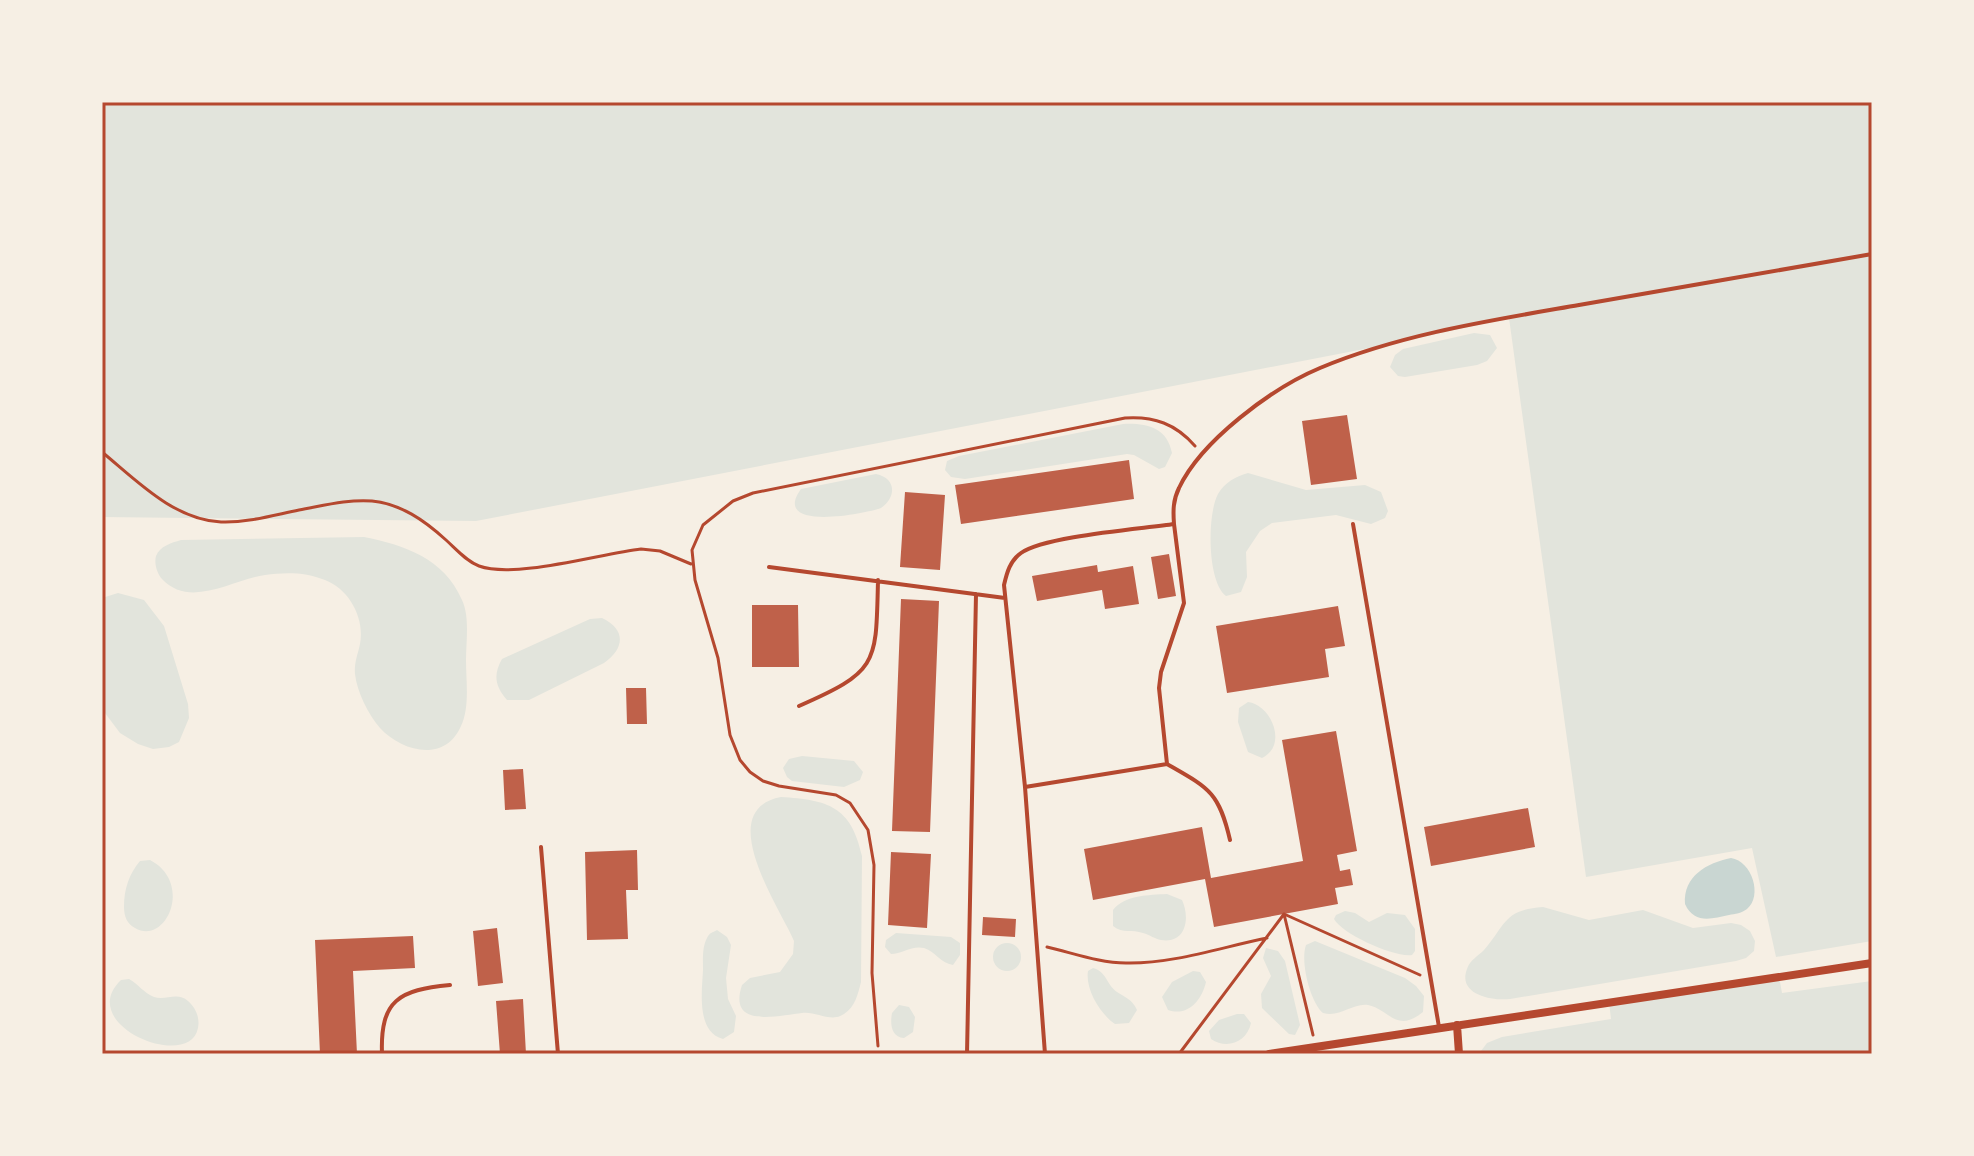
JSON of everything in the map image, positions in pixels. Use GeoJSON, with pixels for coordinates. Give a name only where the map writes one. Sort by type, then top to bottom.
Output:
{"type":"FeatureCollection","features":[{"type":"Feature","properties":{"kind":"street"},"geometry":{"type":"LineString","coordinates":[[1269,1054],[1872,963]]}},
{"type":"Feature","properties":{"kind":"street"},"geometry":{"type":"LineString","coordinates":[[1457,1025],[1459,1054]]}},
{"type":"Feature","properties":{"kind":"lane"},"geometry":{"type":"LineString","coordinates":[[1167,764],[1159,688],[1161,672],[1184,603],[1173,512],[1178,490],[1202,454],[1258,406],[1319,368],[1390,344],[1509,318],[1872,254]]}},
{"type":"Feature","properties":{"kind":"lane"},"geometry":{"type":"LineString","coordinates":[[1045,1054],[1025,787],[1005,598],[1007,572],[1012,561],[1033,547],[1174,524]]}},
{"type":"Feature","properties":{"kind":"lane"},"geometry":{"type":"LineString","coordinates":[[1353,524],[1439,1027]]}},
{"type":"Feature","properties":{"kind":"lane"},"geometry":{"type":"LineString","coordinates":[[769,567],[1005,598]]}},
{"type":"Feature","properties":{"kind":"lane"},"geometry":{"type":"LineString","coordinates":[[799,706],[845,684],[868,664],[877,637],[878,580]]}},
{"type":"Feature","properties":{"kind":"lane"},"geometry":{"type":"LineString","coordinates":[[967,1054],[976,594]]}},
{"type":"Feature","properties":{"kind":"lane"},"geometry":{"type":"LineString","coordinates":[[1025,787],[1167,764],[1211,792],[1225,816],[1230,840]]}},
{"type":"Feature","properties":{"kind":"lane"},"geometry":{"type":"LineString","coordinates":[[541,847],[558,1054]]}},
{"type":"Feature","properties":{"kind":"lane"},"geometry":{"type":"LineString","coordinates":[[382,1054],[382,1029],[391,1005],[410,991],[450,985]]}},
{"type":"Feature","properties":{"kind":"lane"},"geometry":{"type":"LineString","coordinates":[[843,1054],[869,1054]]}},
{"type":"Feature","properties":{"kind":"path"},"geometry":{"type":"LineString","coordinates":[[102,452],[173,508],[197,518],[221,522],[249,520],[343,502],[369,501],[390,504],[411,513],[475,565],[495,571],[518,570],[641,549],[660,551],[691,564]]}},
{"type":"Feature","properties":{"kind":"path"},"geometry":{"type":"LineString","coordinates":[[1284,914],[1431,980]]}},
{"type":"Feature","properties":{"kind":"path"},"geometry":{"type":"LineString","coordinates":[[1179,1054],[1284,914]]}},
{"type":"Feature","properties":{"kind":"path"},"geometry":{"type":"LineString","coordinates":[[1284,914],[1315,1047]]}},
{"type":"Feature","properties":{"kind":"path"},"geometry":{"type":"LineString","coordinates":[[1036,944],[1129,963],[1267,938]]}},
{"type":"Feature","properties":{"kind":"shaded area"},"geometry":{"type":"Polygon","coordinates":[[[102,102],[1872,102],[1872,941],[1776,957],[1752,848],[1586,877],[1509,318],[1390,344],[476,521],[102,517],[102,102]]]}},
{"type":"Feature","properties":{"kind":"shaded area"},"geometry":{"type":"Polygon","coordinates":[[[1474,333],[1490,335],[1497,348],[1487,361],[1405,377],[1398,376],[1390,367],[1395,355],[1403,349],[1474,333]]]}},
{"type":"Feature","properties":{"kind":"shaded area"},"geometry":{"type":"Polygon","coordinates":[[[1123,424],[1154,428],[1165,437],[1172,453],[1165,467],[1159,469],[1127,454],[965,479],[951,477],[945,470],[947,461],[959,456],[1123,424]]]}},
{"type":"Feature","properties":{"kind":"shaded area"},"geometry":{"type":"Polygon","coordinates":[[[1248,473],[1306,490],[1365,485],[1381,492],[1388,511],[1385,518],[1371,524],[1336,515],[1272,523],[1260,531],[1246,552],[1247,577],[1241,592],[1226,596],[1215,577],[1212,563],[1214,504],[1218,494],[1231,480],[1248,473]]]}},
{"type":"Feature","properties":{"kind":"shaded area"},"geometry":{"type":"Polygon","coordinates":[[[876,474],[887,479],[892,488],[890,499],[881,508],[823,517],[798,511],[795,502],[801,489],[876,474]]]}},
{"type":"Feature","properties":{"kind":"shaded area"},"geometry":{"type":"Polygon","coordinates":[[[364,537],[408,549],[434,564],[445,574],[462,600],[467,629],[466,711],[454,738],[434,749],[411,748],[400,743],[380,728],[371,716],[355,674],[360,624],[348,597],[334,584],[310,575],[280,573],[212,590],[185,592],[173,588],[162,579],[156,565],[160,550],[181,540],[364,537]]]}},
{"type":"Feature","properties":{"kind":"shaded area"},"geometry":{"type":"Polygon","coordinates":[[[118,593],[144,600],[164,626],[188,704],[189,718],[179,742],[169,747],[153,749],[138,744],[120,733],[102,709],[102,598],[118,593]]]}},
{"type":"Feature","properties":{"kind":"shaded area"},"geometry":{"type":"Polygon","coordinates":[[[602,618],[619,634],[619,646],[611,658],[529,700],[507,700],[497,680],[502,659],[590,619],[602,618]]]}},
{"type":"Feature","properties":{"kind":"shaded area"},"geometry":{"type":"Polygon","coordinates":[[[1248,702],[1264,710],[1274,727],[1274,745],[1262,758],[1248,752],[1238,722],[1239,708],[1248,702]]]}},
{"type":"Feature","properties":{"kind":"shaded area"},"geometry":{"type":"Polygon","coordinates":[[[802,756],[854,761],[863,772],[860,780],[844,787],[792,781],[783,768],[789,759],[802,756]]]}},
{"type":"Feature","properties":{"kind":"shaded area"},"geometry":{"type":"Polygon","coordinates":[[[781,797],[812,800],[835,809],[851,826],[862,856],[861,982],[853,1004],[839,1016],[807,1013],[758,1017],[742,1009],[739,999],[742,985],[750,978],[780,972],[793,954],[794,941],[756,862],[751,840],[752,820],[761,806],[781,797]]]}},
{"type":"Feature","properties":{"kind":"shaded area"},"geometry":{"type":"Polygon","coordinates":[[[1731,858],[1745,865],[1750,872],[1755,888],[1752,903],[1741,912],[1716,918],[1693,915],[1685,904],[1685,894],[1692,878],[1705,867],[1731,858]]]}},
{"type":"Feature","properties":{"kind":"shaded area"},"geometry":{"type":"Polygon","coordinates":[[[150,860],[163,870],[171,883],[173,896],[165,920],[157,928],[146,931],[128,922],[124,900],[136,866],[140,861],[150,860]]]}},
{"type":"Feature","properties":{"kind":"shaded area"},"geometry":{"type":"Polygon","coordinates":[[[1167,894],[1182,900],[1186,914],[1184,928],[1176,938],[1161,940],[1113,926],[1113,910],[1124,901],[1167,894]]]}},
{"type":"Feature","properties":{"kind":"shaded area"},"geometry":{"type":"Polygon","coordinates":[[[1543,907],[1589,920],[1643,910],[1693,928],[1731,923],[1741,925],[1750,931],[1755,941],[1754,951],[1736,961],[1510,999],[1486,997],[1472,990],[1465,978],[1467,969],[1507,920],[1520,911],[1543,907]]]}},
{"type":"Feature","properties":{"kind":"shaded area"},"geometry":{"type":"Polygon","coordinates":[[[1345,911],[1369,922],[1387,913],[1405,915],[1415,929],[1415,951],[1412,955],[1394,953],[1358,938],[1334,919],[1345,911]]]}},
{"type":"Feature","properties":{"kind":"shaded area"},"geometry":{"type":"Polygon","coordinates":[[[717,930],[727,937],[731,945],[726,978],[728,999],[736,1016],[734,1032],[723,1039],[708,1028],[702,1010],[704,945],[709,935],[717,930]]]}},
{"type":"Feature","properties":{"kind":"shaded area"},"geometry":{"type":"Polygon","coordinates":[[[896,933],[951,937],[960,943],[960,955],[953,965],[924,948],[891,954],[885,947],[886,940],[896,933]]]}},
{"type":"Feature","properties":{"kind":"shaded area"},"geometry":{"type":"Polygon","coordinates":[[[1315,941],[1405,978],[1424,996],[1423,1012],[1406,1021],[1399,1021],[1368,1005],[1335,1014],[1323,1013],[1310,991],[1305,971],[1306,945],[1315,941]]]}},
{"type":"Feature","properties":{"kind":"shaded area"},"geometry":{"type":"Polygon","coordinates":[[[1007,943],[1017,947],[1021,957],[1017,967],[1007,971],[997,967],[993,957],[997,947],[1007,943]]]}},
{"type":"Feature","properties":{"kind":"shaded area"},"geometry":{"type":"Polygon","coordinates":[[[1266,948],[1278,951],[1285,961],[1300,1025],[1295,1035],[1289,1034],[1262,1008],[1261,994],[1271,976],[1263,958],[1266,948]]]}},
{"type":"Feature","properties":{"kind":"shaded area"},"geometry":{"type":"Polygon","coordinates":[[[1093,968],[1101,972],[1113,989],[1135,1006],[1137,1010],[1129,1023],[1115,1024],[1099,1008],[1088,978],[1088,971],[1093,968]]]}},
{"type":"Feature","properties":{"kind":"shaded area"},"geometry":{"type":"Polygon","coordinates":[[[1193,971],[1200,972],[1206,982],[1201,995],[1188,1009],[1168,1010],[1162,997],[1172,982],[1193,971]]]}},
{"type":"Feature","properties":{"kind":"shaded area"},"geometry":{"type":"Polygon","coordinates":[[[1779,976],[1782,993],[1872,981],[1872,1054],[1482,1054],[1481,1051],[1487,1043],[1502,1037],[1611,1019],[1609,1002],[1779,976]]]}},
{"type":"Feature","properties":{"kind":"shaded area"},"geometry":{"type":"Polygon","coordinates":[[[129,979],[154,997],[176,996],[191,1004],[197,1013],[198,1028],[190,1040],[176,1045],[158,1044],[123,1027],[112,1013],[110,997],[121,980],[129,979]]]}},
{"type":"Feature","properties":{"kind":"shaded area"},"geometry":{"type":"Polygon","coordinates":[[[899,1005],[909,1007],[915,1017],[913,1032],[904,1038],[894,1033],[891,1025],[892,1013],[899,1005]]]}},
{"type":"Feature","properties":{"kind":"shaded area"},"geometry":{"type":"Polygon","coordinates":[[[1244,1014],[1251,1023],[1241,1039],[1223,1044],[1211,1039],[1209,1031],[1219,1020],[1244,1014]]]}},
{"type":"Feature","properties":{"kind":"building"},"geometry":{"type":"Polygon","coordinates":[[[1347,415],[1357,479],[1311,485],[1302,421],[1347,415]]]}},
{"type":"Feature","properties":{"kind":"building"},"geometry":{"type":"Polygon","coordinates":[[[1129,460],[1134,499],[961,524],[955,485],[1129,460]]]}},
{"type":"Feature","properties":{"kind":"building"},"geometry":{"type":"Polygon","coordinates":[[[905,492],[945,495],[940,570],[900,567],[905,492]]]}},
{"type":"Feature","properties":{"kind":"building"},"geometry":{"type":"Polygon","coordinates":[[[1169,554],[1176,596],[1158,599],[1151,557],[1169,554]]]}},
{"type":"Feature","properties":{"kind":"building"},"geometry":{"type":"Polygon","coordinates":[[[1097,565],[1098,572],[1133,566],[1139,604],[1105,609],[1102,590],[1037,601],[1032,576],[1097,565]]]}},
{"type":"Feature","properties":{"kind":"building"},"geometry":{"type":"Polygon","coordinates":[[[901,599],[939,601],[930,832],[892,831],[901,599]]]}},
{"type":"Feature","properties":{"kind":"building"},"geometry":{"type":"Polygon","coordinates":[[[752,605],[798,605],[799,667],[752,667],[752,605]]]}},
{"type":"Feature","properties":{"kind":"building"},"geometry":{"type":"Polygon","coordinates":[[[1338,606],[1345,646],[1325,649],[1329,677],[1227,693],[1216,626],[1338,606]]]}},
{"type":"Feature","properties":{"kind":"building"},"geometry":{"type":"Polygon","coordinates":[[[626,688],[646,688],[647,724],[627,724],[626,688]]]}},
{"type":"Feature","properties":{"kind":"building"},"geometry":{"type":"Polygon","coordinates":[[[1336,731],[1357,851],[1337,855],[1340,871],[1350,869],[1353,885],[1335,888],[1338,904],[1214,927],[1205,879],[1093,900],[1084,849],[1202,827],[1211,878],[1303,861],[1282,740],[1336,731]]]}},
{"type":"Feature","properties":{"kind":"building"},"geometry":{"type":"Polygon","coordinates":[[[523,769],[526,809],[505,810],[503,770],[523,769]]]}},
{"type":"Feature","properties":{"kind":"building"},"geometry":{"type":"Polygon","coordinates":[[[1528,808],[1535,847],[1431,866],[1424,827],[1528,808]]]}},
{"type":"Feature","properties":{"kind":"building"},"geometry":{"type":"Polygon","coordinates":[[[637,850],[638,890],[626,890],[628,939],[587,940],[585,852],[637,850]]]}},
{"type":"Feature","properties":{"kind":"building"},"geometry":{"type":"Polygon","coordinates":[[[891,852],[931,854],[927,928],[888,925],[891,852]]]}},
{"type":"Feature","properties":{"kind":"building"},"geometry":{"type":"Polygon","coordinates":[[[983,917],[1016,919],[1015,937],[982,935],[983,917]]]}},
{"type":"Feature","properties":{"kind":"building"},"geometry":{"type":"Polygon","coordinates":[[[497,928],[503,983],[478,986],[473,931],[497,928]]]}},
{"type":"Feature","properties":{"kind":"building"},"geometry":{"type":"Polygon","coordinates":[[[413,936],[415,968],[353,971],[357,1054],[320,1054],[315,940],[413,936]]]}},
{"type":"Feature","properties":{"kind":"building"},"geometry":{"type":"Polygon","coordinates":[[[523,999],[526,1054],[500,1054],[496,1001],[523,999]]]}}]}
